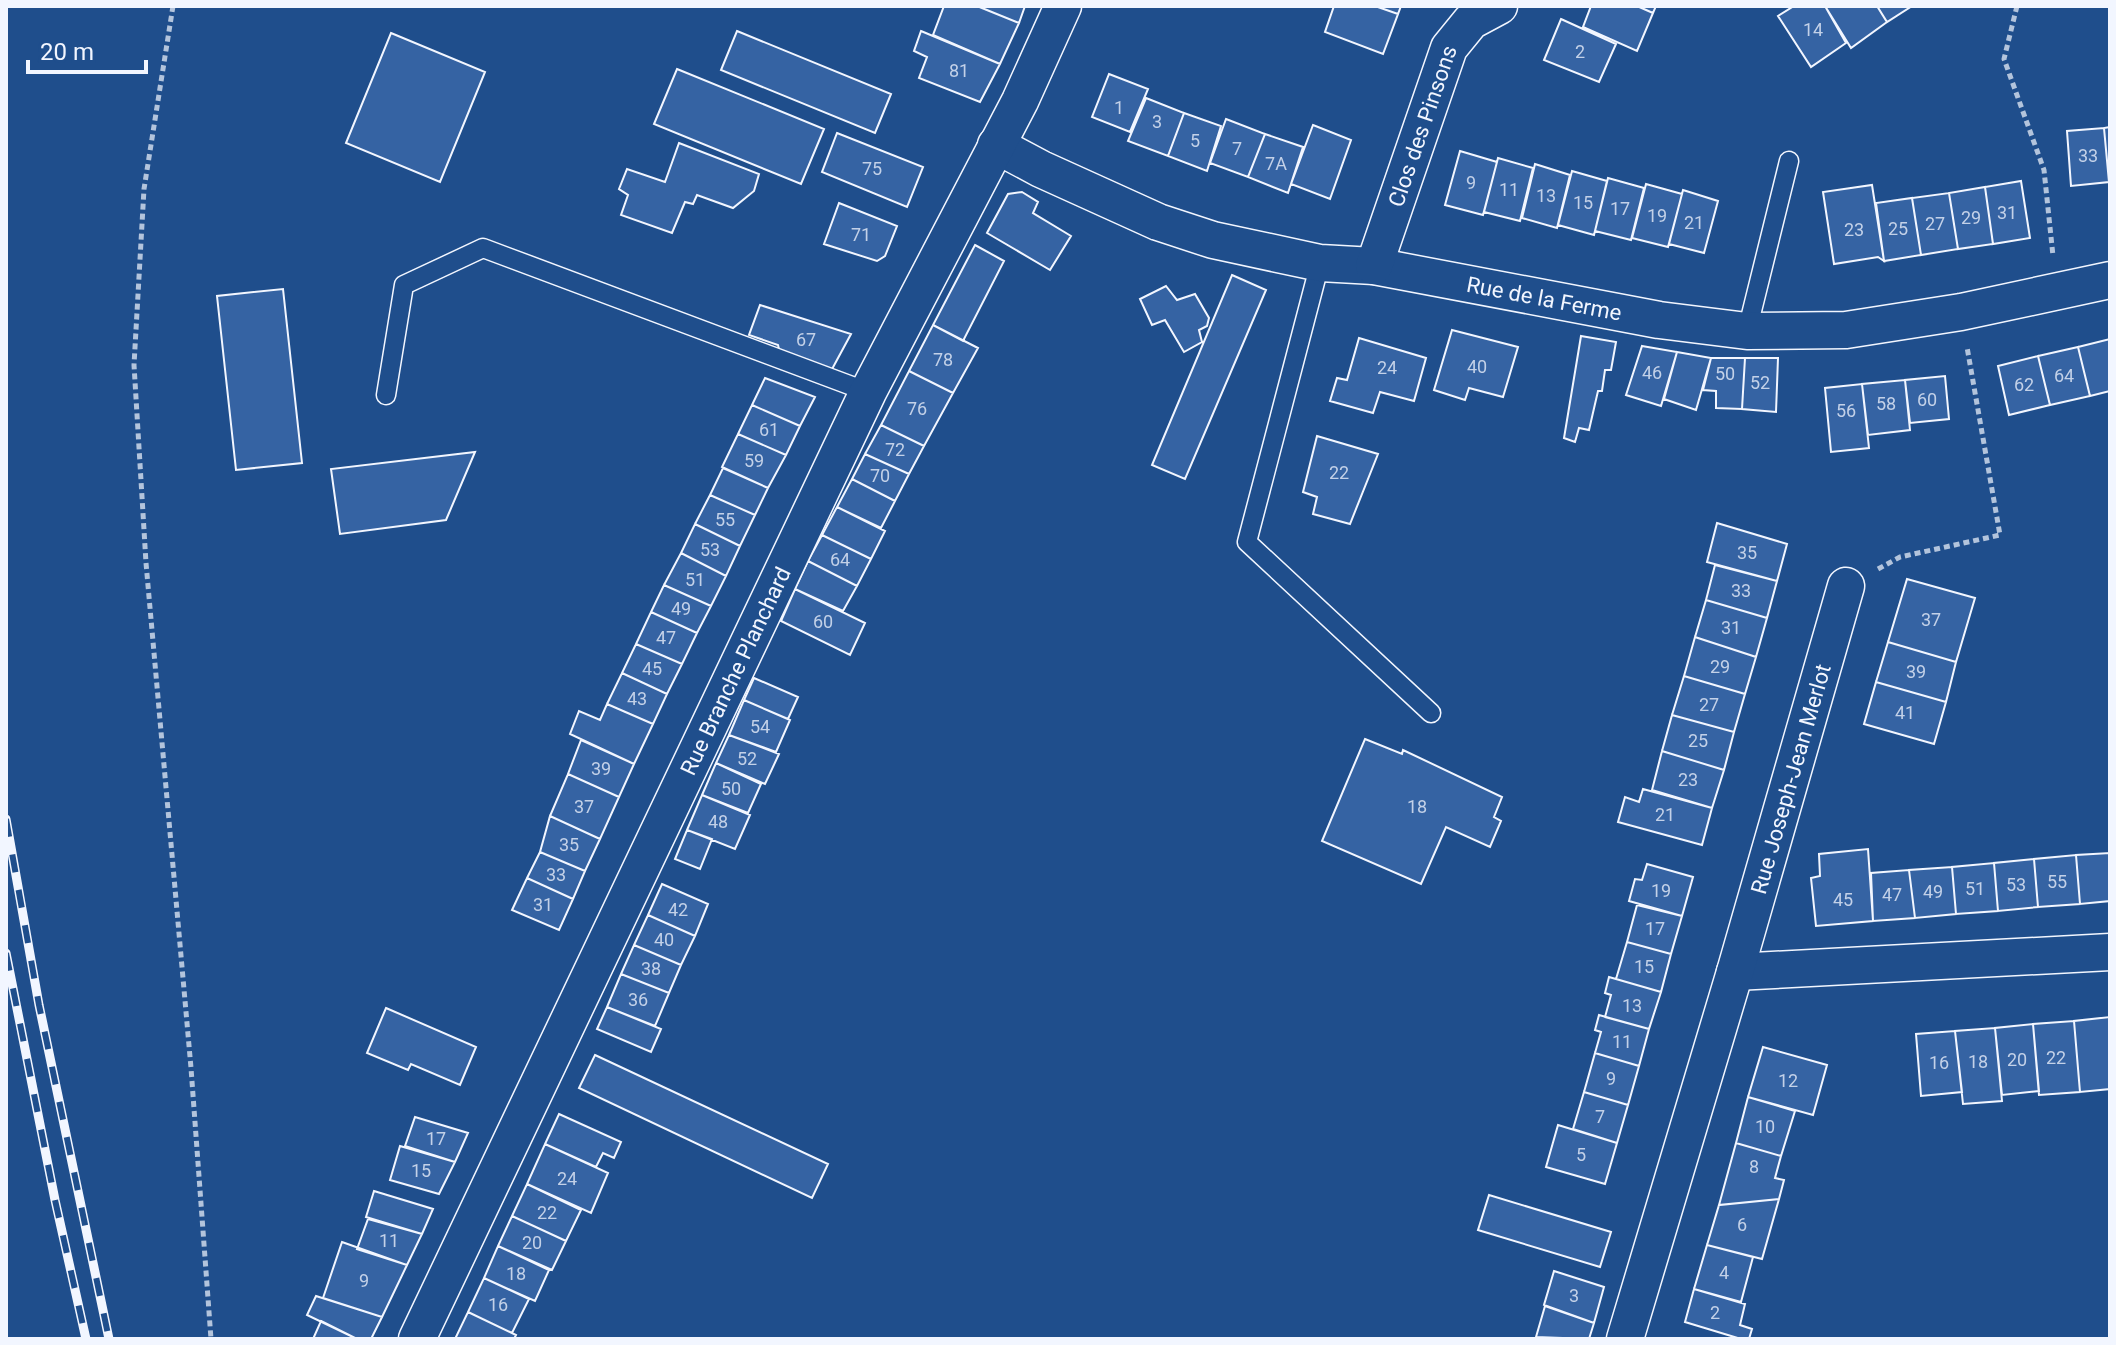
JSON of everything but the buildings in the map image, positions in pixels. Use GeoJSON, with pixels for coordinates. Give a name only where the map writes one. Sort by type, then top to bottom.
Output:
{"type":"FeatureCollection","features":[{"type":"Feature","properties":{"kind":"street","name":"Rue Branche Planchard"},"geometry":{"type":"LineString","coordinates":[[417,1339],[868,392],[1020,101],[1063,6]]}},
{"type":"Feature","properties":{"kind":"street","name":"Clos des Pinsons"},"geometry":{"type":"LineString","coordinates":[[1374,266],[1449,48],[1471,21],[1499,6]]}},
{"type":"Feature","properties":{"kind":"street","name":"Rue de la Ferme"},"geometry":{"type":"LineString","coordinates":[[996,145],[1158,222],[1213,240],[1320,263],[1374,266],[1659,320],[1747,331],[1846,330],[1961,312],[2110,280]]}},
{"type":"Feature","properties":{"kind":"street","name":"Rue Joseph-Jean Merlot"},"geometry":{"type":"LineString","coordinates":[[1625,1339],[1846,586]]}},
{"type":"Feature","properties":{"kind":"street"},"geometry":{"type":"LineString","coordinates":[[1735,972],[2110,952]]}},
{"type":"Feature","properties":{"kind":"lane"},"geometry":{"type":"LineString","coordinates":[[1747,331],[1789,161]]}},
{"type":"Feature","properties":{"kind":"lane"},"geometry":{"type":"LineString","coordinates":[[386,395],[404,285],[483,248],[868,392]]}},
{"type":"Feature","properties":{"kind":"lane"},"geometry":{"type":"LineString","coordinates":[[1320,263],[1247,542],[1431,713]]}},
{"type":"Feature","properties":{"kind":"path"},"geometry":{"type":"LineString","coordinates":[[173,6],[144,189],[134,365],[146,563],[191,1068],[211,1339]]}},
{"type":"Feature","properties":{"kind":"path"},"geometry":{"type":"LineString","coordinates":[[2017,6],[2004,59],[2044,170],[2057,293]]}},
{"type":"Feature","properties":{"kind":"path"},"geometry":{"type":"LineString","coordinates":[[1846,586],[1900,557],[2000,535],[1961,312]]}},
{"type":"Feature","properties":{"kind":"railway"},"geometry":{"type":"LineString","coordinates":[[6,819],[39,1005],[109,1339]]}},
{"type":"Feature","properties":{"kind":"railway"},"geometry":{"type":"LineString","coordinates":[[6,953],[86,1339]]}}]}
